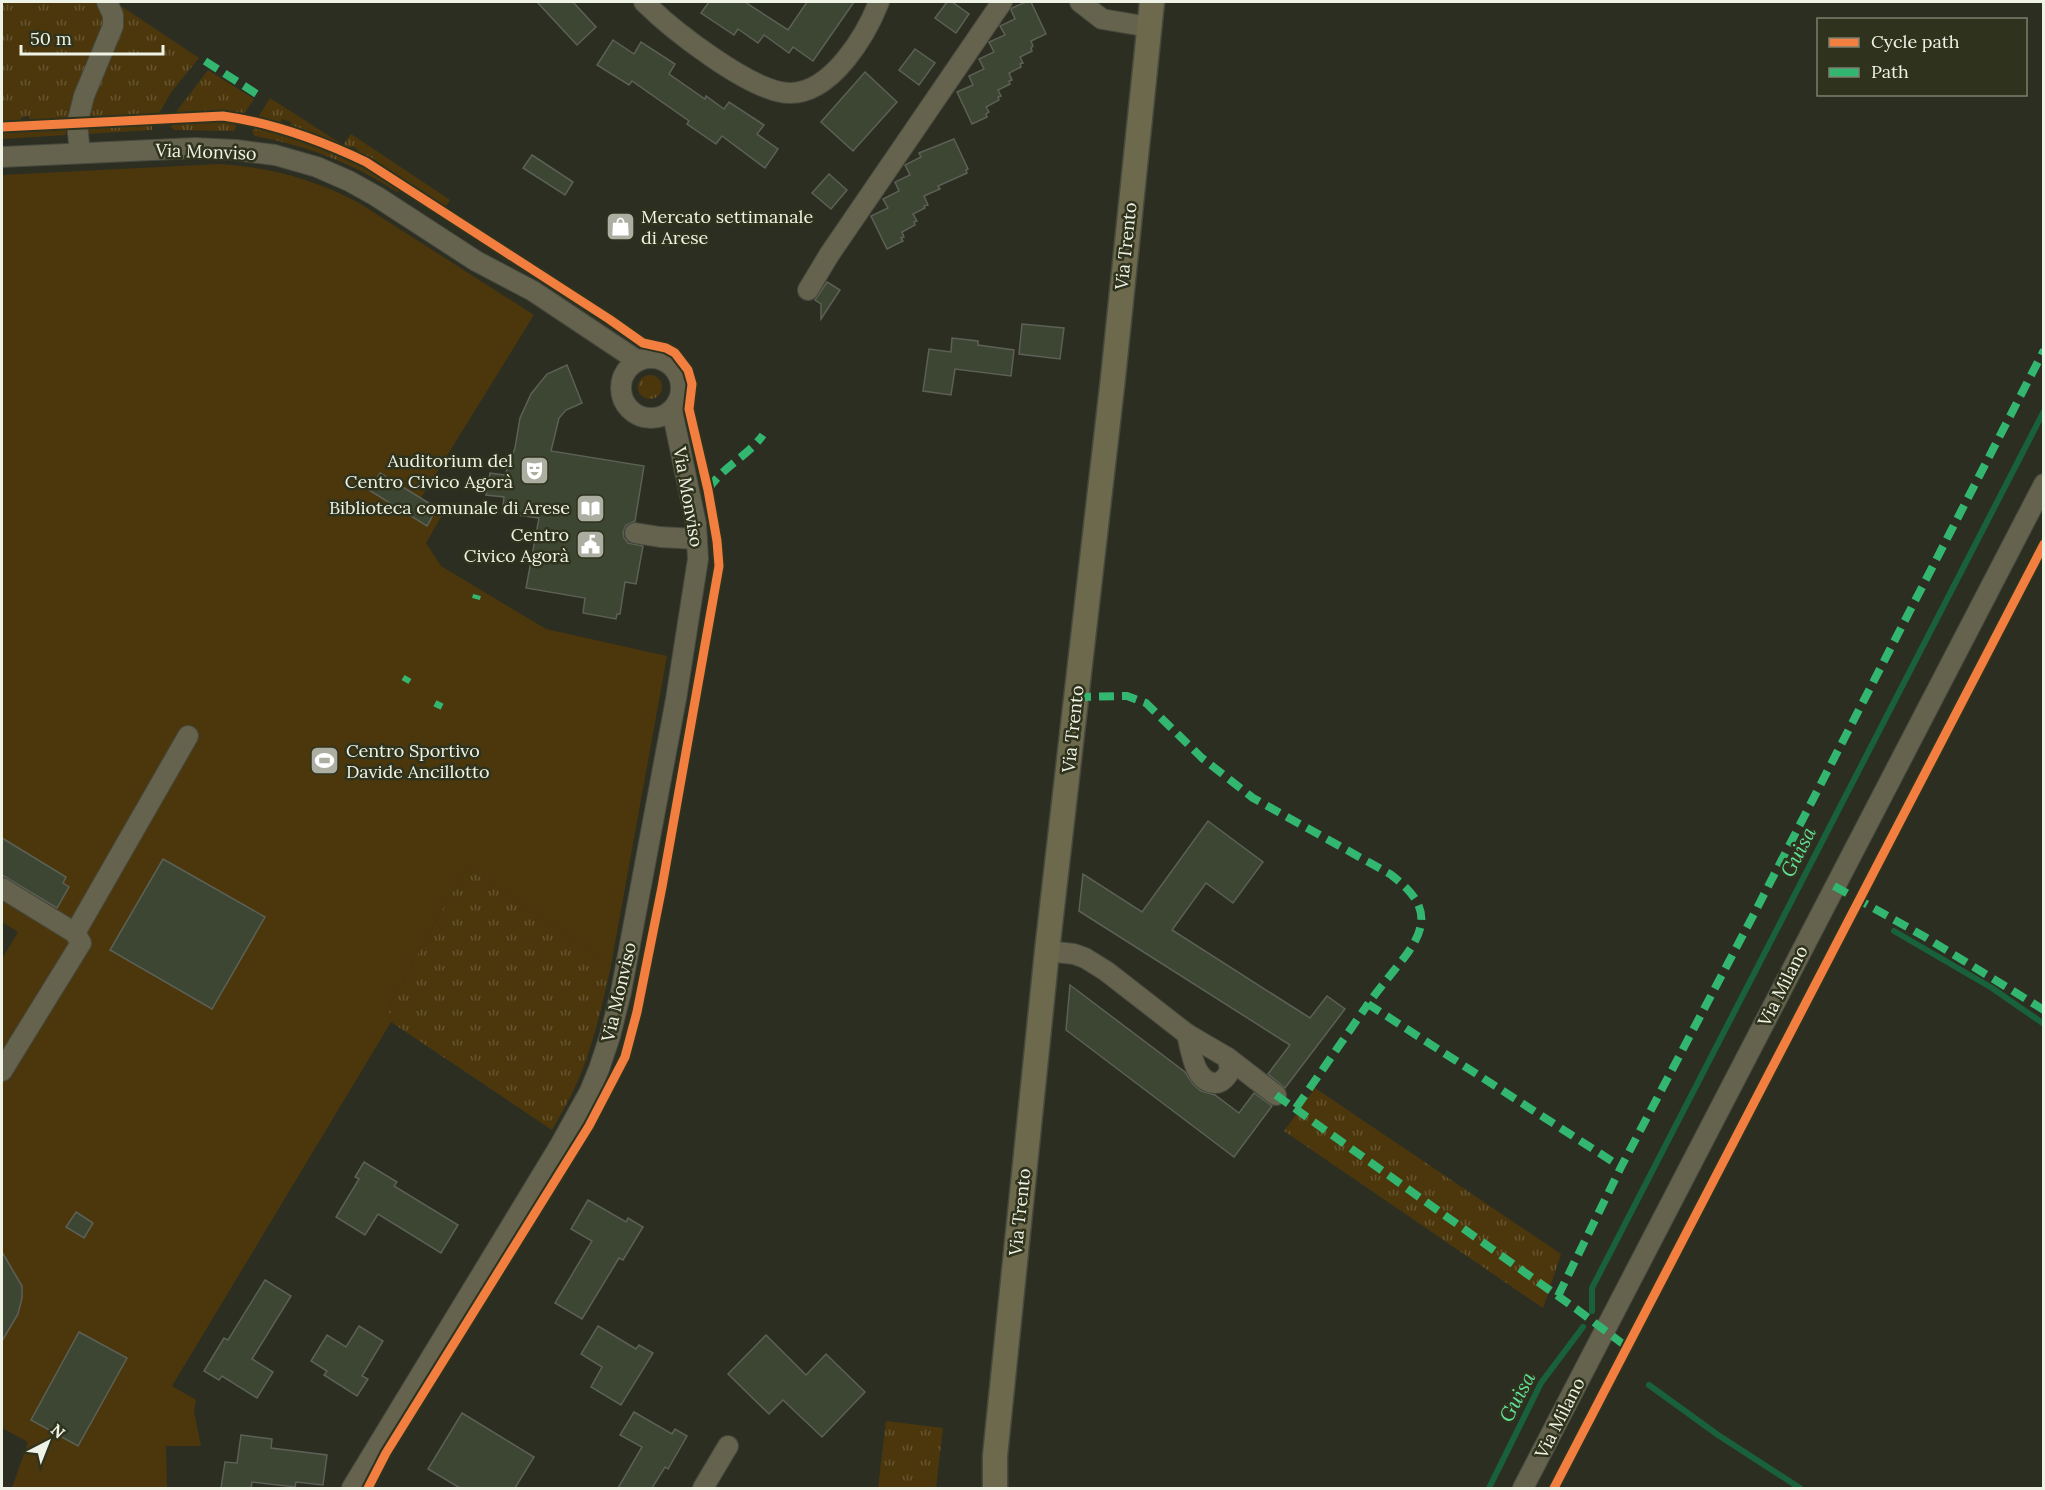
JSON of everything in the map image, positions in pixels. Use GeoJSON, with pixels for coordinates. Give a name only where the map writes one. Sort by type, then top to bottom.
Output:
{"type":"FeatureCollection","features":[{"type":"Feature","properties":{"kind":"main road","name":"Via Trento"},"geometry":{"type":"LineString","coordinates":[[995,1488],[995,1456],[1047,951],[1113,378],[1152,2]]}},
{"type":"Feature","properties":{"kind":"main road","name":"Via Trento"},"geometry":{"type":"LineString","coordinates":[[986,1488],[995,1456]]}},
{"type":"Feature","properties":{"kind":"street"},"geometry":{"type":"LineString","coordinates":[[80,153],[77,124],[84,96],[113,26],[113,15],[107,2]]}},
{"type":"Feature","properties":{"kind":"street"},"geometry":{"type":"LineString","coordinates":[[644,2],[692,43],[740,74],[772,89],[792,93],[807,89],[828,78],[863,36],[879,2]]}},
{"type":"Feature","properties":{"kind":"street"},"geometry":{"type":"LineString","coordinates":[[808,290],[829,255],[1002,2]]}},
{"type":"Feature","properties":{"kind":"street"},"geometry":{"type":"LineString","coordinates":[[1080,2],[1102,18],[1149,27]]}},
{"type":"Feature","properties":{"kind":"street","name":"Via Monviso"},"geometry":{"type":"LineString","coordinates":[[2,157],[195,148],[275,155],[317,167],[376,196],[476,261],[527,287],[613,343],[632,365]]}},
{"type":"Feature","properties":{"kind":"street"},"geometry":{"type":"LineString","coordinates":[[654,358],[662,360],[675,369],[681,390],[676,404],[666,413],[640,417],[626,405],[621,397],[620,387],[622,378],[632,365],[654,358]]}},
{"type":"Feature","properties":{"kind":"street","name":"Via Monviso"},"geometry":{"type":"LineString","coordinates":[[352,1488],[559,1147],[590,1091],[612,1028],[621,992],[676,699],[697,571],[697,539],[677,436],[666,413]]}},
{"type":"Feature","properties":{"kind":"street","name":"Via Milano"},"geometry":{"type":"LineString","coordinates":[[1523,1488],[2043,484]]}},
{"type":"Feature","properties":{"kind":"street"},"geometry":{"type":"LineString","coordinates":[[635,533],[697,539]]}},
{"type":"Feature","properties":{"kind":"street"},"geometry":{"type":"LineString","coordinates":[[75,933],[188,736]]}},
{"type":"Feature","properties":{"kind":"street"},"geometry":{"type":"LineString","coordinates":[[2,890],[75,933],[81,943],[2,1071]]}},
{"type":"Feature","properties":{"kind":"street"},"geometry":{"type":"LineString","coordinates":[[1047,951],[1074,954],[1099,966],[1187,1034],[1228,1058],[1276,1095]]}},
{"type":"Feature","properties":{"kind":"street"},"geometry":{"type":"LineString","coordinates":[[1187,1034],[1196,1066],[1205,1079],[1214,1083],[1220,1082],[1230,1071],[1228,1058]]}},
{"type":"Feature","properties":{"kind":"street"},"geometry":{"type":"LineString","coordinates":[[703,1488],[728,1446]]}},
{"type":"Feature","properties":{"kind":"green space"},"geometry":{"type":"Polygon","coordinates":[[[2,2],[99,2],[107,27],[72,120],[30,123],[29,116],[21,118],[21,123],[2,124],[2,2]]]}},
{"type":"Feature","properties":{"kind":"green space"},"geometry":{"type":"Polygon","coordinates":[[[115,2],[199,58],[172,91],[158,115],[86,119],[115,2]]]}},
{"type":"Feature","properties":{"kind":"green space"},"geometry":{"type":"Polygon","coordinates":[[[208,70],[254,99],[241,118],[213,114],[173,116],[208,70]]]}},
{"type":"Feature","properties":{"kind":"green space"},"geometry":{"type":"Polygon","coordinates":[[[270,98],[343,145],[351,134],[450,200],[445,208],[357,153],[358,150],[352,146],[350,149],[290,126],[291,122],[282,119],[279,125],[257,119],[270,98]]]}},
{"type":"Feature","properties":{"kind":"green space"},"geometry":{"type":"Polygon","coordinates":[[[175,123],[237,124],[234,131],[174,130],[171,127],[175,123]]]}},
{"type":"Feature","properties":{"kind":"green space"},"geometry":{"type":"Polygon","coordinates":[[[152,125],[152,130],[86,134],[85,129],[152,125]]]}},
{"type":"Feature","properties":{"kind":"green space"},"geometry":{"type":"Polygon","coordinates":[[[258,127],[330,151],[367,168],[398,187],[399,191],[397,192],[364,172],[312,150],[255,136],[252,131],[258,127]]]}},
{"type":"Feature","properties":{"kind":"green space"},"geometry":{"type":"Polygon","coordinates":[[[66,130],[66,135],[2,139],[2,133],[66,130]]]}},
{"type":"Feature","properties":{"kind":"green space","name":"Centro Sportivo Davide Ancillotto"},"geometry":{"type":"Polygon","coordinates":[[[219,164],[256,168],[291,176],[325,187],[359,203],[534,315],[421,498],[444,512],[426,543],[441,566],[546,629],[667,656],[611,965],[466,867],[388,1008],[391,1022],[172,1386],[196,1400],[194,1411],[201,1446],[166,1446],[167,1488],[12,1488],[28,1442],[2,1428],[2,959],[18,932],[2,922],[2,175],[219,164]]]}},
{"type":"Feature","properties":{"kind":"green space"},"geometry":{"type":"Polygon","coordinates":[[[650,375],[655,376],[661,382],[661,392],[655,398],[650,399],[645,398],[639,392],[638,387],[639,382],[645,376],[650,375]]]}},
{"type":"Feature","properties":{"kind":"green space"},"geometry":{"type":"Polygon","coordinates":[[[466,867],[611,965],[586,1060],[575,1087],[552,1130],[391,1022],[388,1008],[466,867]]]}},
{"type":"Feature","properties":{"kind":"green space"},"geometry":{"type":"Polygon","coordinates":[[[1315,1088],[1561,1254],[1543,1308],[1284,1131],[1315,1088]]]}},
{"type":"Feature","properties":{"kind":"green space"},"geometry":{"type":"Polygon","coordinates":[[[886,1421],[943,1428],[936,1488],[878,1488],[886,1421]]]}},
{"type":"Feature","properties":{"kind":"building"},"geometry":{"type":"Polygon","coordinates":[[[537,2],[573,2],[596,27],[577,45],[537,2]]]}},
{"type":"Feature","properties":{"kind":"building"},"geometry":{"type":"Polygon","coordinates":[[[709,2],[745,2],[788,30],[807,2],[854,2],[813,61],[793,47],[789,53],[764,35],[758,43],[738,29],[734,35],[701,13],[709,2]]]}},
{"type":"Feature","properties":{"kind":"building"},"geometry":{"type":"Polygon","coordinates":[[[947,2],[952,2],[969,14],[956,33],[935,18],[947,2]]]}},
{"type":"Feature","properties":{"kind":"building"},"geometry":{"type":"Polygon","coordinates":[[[1031,2],[1046,34],[1031,41],[1032,51],[1020,57],[1023,63],[1020,64],[1021,67],[1009,73],[1012,80],[1009,81],[1010,84],[998,90],[1001,96],[998,97],[999,100],[986,107],[989,112],[986,114],[987,117],[972,124],[957,92],[973,85],[969,76],[984,69],[979,59],[994,52],[989,42],[1005,35],[1000,26],[1015,19],[1012,8],[1031,2]]]}},
{"type":"Feature","properties":{"kind":"building"},"geometry":{"type":"Polygon","coordinates":[[[613,40],[634,54],[641,42],[675,64],[669,74],[705,99],[706,96],[724,109],[729,102],[764,125],[757,134],[778,149],[765,168],[722,136],[716,144],[687,124],[689,121],[632,81],[629,85],[597,65],[613,40]]]}},
{"type":"Feature","properties":{"kind":"building"},"geometry":{"type":"Polygon","coordinates":[[[915,49],[935,63],[919,85],[899,70],[915,49]]]}},
{"type":"Feature","properties":{"kind":"building"},"geometry":{"type":"Polygon","coordinates":[[[865,72],[897,102],[853,151],[821,122],[865,72]]]}},
{"type":"Feature","properties":{"kind":"building"},"geometry":{"type":"Polygon","coordinates":[[[954,139],[968,169],[967,173],[938,186],[940,189],[924,196],[928,205],[913,214],[917,221],[914,222],[915,225],[902,232],[903,241],[887,249],[871,216],[888,208],[883,199],[899,191],[895,182],[910,175],[905,165],[921,157],[919,153],[954,139]]]}},
{"type":"Feature","properties":{"kind":"building"},"geometry":{"type":"Polygon","coordinates":[[[532,155],[573,182],[565,195],[523,168],[532,155]]]}},
{"type":"Feature","properties":{"kind":"building"},"geometry":{"type":"Polygon","coordinates":[[[829,174],[847,190],[831,209],[812,193],[829,174]]]}},
{"type":"Feature","properties":{"kind":"building"},"geometry":{"type":"Polygon","coordinates":[[[827,282],[840,290],[821,319],[821,304],[815,300],[827,282]]]}},
{"type":"Feature","properties":{"kind":"building"},"geometry":{"type":"Polygon","coordinates":[[[1022,324],[1064,328],[1060,359],[1019,354],[1022,324]]]}},
{"type":"Feature","properties":{"kind":"building"},"geometry":{"type":"Polygon","coordinates":[[[952,338],[978,341],[978,345],[1014,350],[1011,376],[955,369],[951,395],[923,391],[929,349],[951,352],[952,338]]]}},
{"type":"Feature","properties":{"kind":"building"},"geometry":{"type":"Polygon","coordinates":[[[567,365],[582,403],[566,410],[559,418],[551,451],[644,466],[635,521],[626,525],[623,532],[628,543],[643,546],[636,584],[625,582],[620,614],[617,614],[616,619],[583,613],[585,598],[526,588],[539,518],[502,513],[504,497],[486,495],[490,473],[505,475],[515,448],[520,418],[531,394],[547,374],[567,365]]]}},
{"type":"Feature","properties":{"kind":"building"},"geometry":{"type":"Polygon","coordinates":[[[380,473],[437,508],[427,526],[369,490],[380,473]]]}},
{"type":"Feature","properties":{"kind":"building"},"geometry":{"type":"Polygon","coordinates":[[[1208,821],[1263,862],[1233,903],[1206,883],[1172,930],[1310,1018],[1327,996],[1345,1009],[1285,1088],[1268,1074],[1290,1045],[1079,911],[1083,874],[1142,912],[1208,821]]]}},
{"type":"Feature","properties":{"kind":"building"},"geometry":{"type":"Polygon","coordinates":[[[2,838],[66,877],[63,883],[69,887],[57,908],[2,875],[2,838]]]}},
{"type":"Feature","properties":{"kind":"building"},"geometry":{"type":"Polygon","coordinates":[[[163,859],[265,917],[212,1009],[110,950],[163,859]]]}},
{"type":"Feature","properties":{"kind":"building"},"geometry":{"type":"Polygon","coordinates":[[[1070,985],[1185,1072],[1201,1091],[1215,1095],[1239,1113],[1254,1093],[1272,1106],[1234,1157],[1066,1030],[1070,985]]]}},
{"type":"Feature","properties":{"kind":"building"},"geometry":{"type":"Polygon","coordinates":[[[364,1162],[397,1182],[394,1186],[458,1225],[441,1253],[378,1214],[365,1235],[336,1217],[359,1179],[355,1177],[364,1162]]]}},
{"type":"Feature","properties":{"kind":"building"},"geometry":{"type":"Polygon","coordinates":[[[588,1200],[626,1222],[628,1218],[643,1227],[623,1260],[619,1258],[582,1319],[555,1303],[592,1241],[571,1229],[588,1200]]]}},
{"type":"Feature","properties":{"kind":"building"},"geometry":{"type":"Polygon","coordinates":[[[76,1212],[93,1223],[84,1238],[66,1227],[76,1212]]]}},
{"type":"Feature","properties":{"kind":"building"},"geometry":{"type":"Polygon","coordinates":[[[2,1252],[22,1286],[22,1298],[18,1314],[2,1341],[2,1252]]]}},
{"type":"Feature","properties":{"kind":"building"},"geometry":{"type":"Polygon","coordinates":[[[265,1280],[291,1296],[252,1359],[273,1372],[257,1398],[222,1376],[219,1380],[204,1371],[224,1338],[228,1340],[265,1280]]]}},
{"type":"Feature","properties":{"kind":"building"},"geometry":{"type":"Polygon","coordinates":[[[359,1326],[383,1341],[362,1376],[368,1379],[357,1396],[324,1375],[327,1371],[311,1361],[327,1335],[346,1347],[359,1326]]]}},
{"type":"Feature","properties":{"kind":"building"},"geometry":{"type":"Polygon","coordinates":[[[598,1326],[636,1349],[639,1345],[653,1353],[621,1405],[591,1387],[602,1367],[581,1354],[598,1326]]]}},
{"type":"Feature","properties":{"kind":"building"},"geometry":{"type":"Polygon","coordinates":[[[79,1332],[127,1358],[78,1446],[31,1420],[79,1332]]]}},
{"type":"Feature","properties":{"kind":"building"},"geometry":{"type":"Polygon","coordinates":[[[766,1335],[806,1375],[826,1354],[865,1392],[822,1437],[783,1400],[769,1414],[728,1374],[766,1335]]]}},
{"type":"Feature","properties":{"kind":"building"},"geometry":{"type":"Polygon","coordinates":[[[634,1412],[672,1434],[675,1429],[687,1436],[668,1469],[665,1467],[652,1488],[618,1488],[642,1447],[620,1435],[634,1412]]]}},
{"type":"Feature","properties":{"kind":"building"},"geometry":{"type":"Polygon","coordinates":[[[462,1413],[534,1457],[515,1488],[460,1488],[428,1469],[462,1413]]]}},
{"type":"Feature","properties":{"kind":"building"},"geometry":{"type":"Polygon","coordinates":[[[241,1435],[272,1439],[271,1448],[327,1455],[323,1485],[296,1482],[295,1487],[252,1482],[251,1488],[221,1488],[225,1462],[237,1463],[241,1435]]]}},
{"type":"Feature","properties":{"kind":"waterway","name":"Guisa"},"geometry":{"type":"LineString","coordinates":[[1592,1311],[1592,1288],[2044,411]]}},
{"type":"Feature","properties":{"kind":"waterway"},"geometry":{"type":"LineString","coordinates":[[1894,931],[1992,988],[2044,1024]]}},
{"type":"Feature","properties":{"kind":"waterway","name":"Guisa"},"geometry":{"type":"LineString","coordinates":[[1489,1488],[1541,1383],[1583,1327]]}},
{"type":"Feature","properties":{"kind":"waterway"},"geometry":{"type":"LineString","coordinates":[[1649,1385],[1718,1435],[1800,1488]]}},
{"type":"Feature","properties":{"kind":"marked path"},"geometry":{"type":"LineString","coordinates":[[205,61],[263,98]]}},
{"type":"Feature","properties":{"kind":"marked path"},"geometry":{"type":"LineString","coordinates":[[1558,1296],[1621,1167],[2044,350]]}},
{"type":"Feature","properties":{"kind":"marked path"},"geometry":{"type":"LineString","coordinates":[[708,490],[720,475],[763,435]]}},
{"type":"Feature","properties":{"kind":"marked path"},"geometry":{"type":"LineString","coordinates":[[476,599],[477,595]]}},
{"type":"Feature","properties":{"kind":"marked path"},"geometry":{"type":"LineString","coordinates":[[405,682],[408,677]]}},
{"type":"Feature","properties":{"kind":"marked path"},"geometry":{"type":"LineString","coordinates":[[1076,697],[1127,696],[1146,703],[1202,758],[1253,798],[1390,874],[1403,885],[1413,895],[1419,906],[1421,926],[1410,950],[1368,1004],[1621,1167]]}},
{"type":"Feature","properties":{"kind":"marked path"},"geometry":{"type":"LineString","coordinates":[[437,708],[440,702]]}},
{"type":"Feature","properties":{"kind":"marked path"},"geometry":{"type":"LineString","coordinates":[[1834,886],[1925,937],[2044,1010]]}},
{"type":"Feature","properties":{"kind":"marked path"},"geometry":{"type":"LineString","coordinates":[[1296,1108],[1368,1004]]}},
{"type":"Feature","properties":{"kind":"marked path"},"geometry":{"type":"LineString","coordinates":[[1276,1095],[1627,1347]]}},
{"type":"Feature","properties":{"kind":"cycle path"},"geometry":{"type":"LineString","coordinates":[[2,127],[223,116],[260,123],[314,140],[366,162],[643,343],[666,348],[675,353],[688,370],[692,384],[689,409],[708,490],[719,566],[662,887],[637,1012],[625,1057],[589,1126],[386,1453],[368,1488]]}},
{"type":"Feature","properties":{"kind":"cycle path"},"geometry":{"type":"LineString","coordinates":[[1554,1488],[2044,544]]}},
{"type":"Feature","properties":{"kind":"place","name":"Mercato settimanale di Arese"},"geometry":{"type":"Point","coordinates":[620,227]}},
{"type":"Feature","properties":{"kind":"place","name":"Auditorium del Centro Civico Agorà"},"geometry":{"type":"Point","coordinates":[534,471]}},
{"type":"Feature","properties":{"kind":"place","name":"Biblioteca comunale di Arese"},"geometry":{"type":"Point","coordinates":[591,508]}},
{"type":"Feature","properties":{"kind":"place","name":"Centro Civico Agorà"},"geometry":{"type":"Point","coordinates":[590,545]}},
{"type":"Feature","properties":{"kind":"place","name":"Centro Sportivo Davide Ancillotto"},"geometry":{"type":"Point","coordinates":[325,761]}}]}
